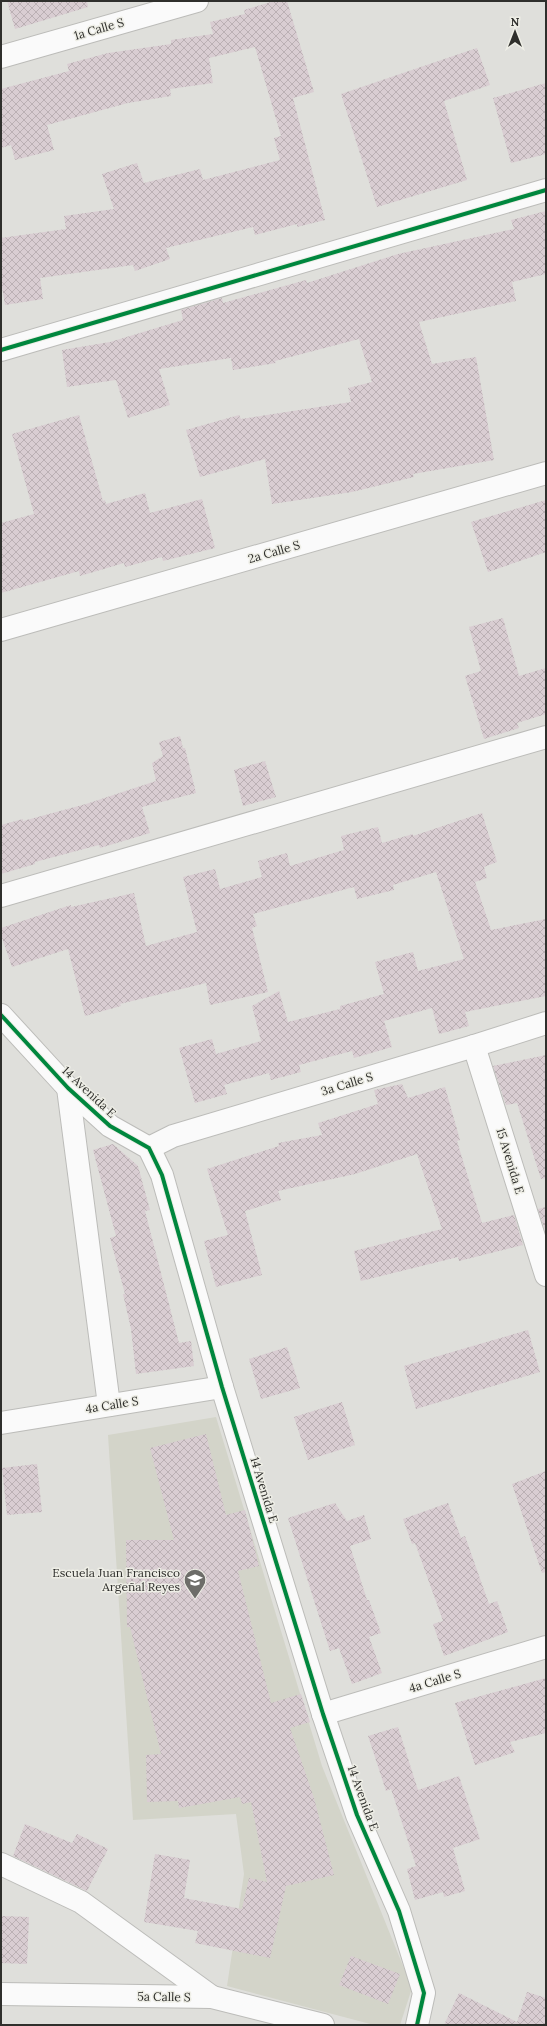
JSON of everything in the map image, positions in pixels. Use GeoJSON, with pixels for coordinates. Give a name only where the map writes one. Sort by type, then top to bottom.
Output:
{"type":"FeatureCollection","features":[{"type":"Feature","properties":{"kind":"street","name":"1a Calle S"},"geometry":{"type":"LineString","coordinates":[[1,57],[197,1]]}},
{"type":"Feature","properties":{"kind":"street"},"geometry":{"type":"LineString","coordinates":[[1,350],[546,190]]}},
{"type":"Feature","properties":{"kind":"street","name":"2a Calle S"},"geometry":{"type":"LineString","coordinates":[[1,630],[546,473]]}},
{"type":"Feature","properties":{"kind":"street"},"geometry":{"type":"LineString","coordinates":[[1,896],[546,737]]}},
{"type":"Feature","properties":{"kind":"street","name":"14 Avenida E"},"geometry":{"type":"LineString","coordinates":[[1,1015],[68,1088],[110,1126],[148,1148],[162,1175],[222,1387],[323,1714],[357,1815],[399,1912],[424,1994],[416,2025]]}},
{"type":"Feature","properties":{"kind":"street","name":"3a Calle S"},"geometry":{"type":"LineString","coordinates":[[148,1148],[173,1136],[546,1023]]}},
{"type":"Feature","properties":{"kind":"street","name":"15 Avenida E"},"geometry":{"type":"LineString","coordinates":[[474,1046],[546,1275]]}},
{"type":"Feature","properties":{"kind":"street"},"geometry":{"type":"LineString","coordinates":[[68,1088],[109,1405]]}},
{"type":"Feature","properties":{"kind":"street","name":"4a Calle S"},"geometry":{"type":"LineString","coordinates":[[1,1423],[222,1387]]}},
{"type":"Feature","properties":{"kind":"street","name":"4a Calle S"},"geometry":{"type":"LineString","coordinates":[[323,1714],[546,1647]]}},
{"type":"Feature","properties":{"kind":"street"},"geometry":{"type":"LineString","coordinates":[[1,1864],[81,1902],[212,1997]]}},
{"type":"Feature","properties":{"kind":"street","name":"5a Calle S"},"geometry":{"type":"LineString","coordinates":[[1,1994],[212,1997],[310,2023]]}},
{"type":"Feature","properties":{"kind":"shaded area","name":"Escuela Juan Francisco Argeñal Reyes"},"geometry":{"type":"Polygon","coordinates":[[[216,1417],[322,1766],[412,1988],[400,2025],[374,2025],[227,1986],[244,1874],[236,1814],[133,1820],[108,1435],[216,1417]]]}},
{"type":"Feature","properties":{"kind":"building"},"geometry":{"type":"Polygon","coordinates":[[[7,1],[87,1],[88,7],[15,29],[7,1]]]}},
{"type":"Feature","properties":{"kind":"building"},"geometry":{"type":"Polygon","coordinates":[[[274,1],[287,1],[314,92],[293,98],[325,220],[297,227],[297,224],[255,235],[253,227],[166,248],[170,259],[135,271],[133,265],[40,278],[43,299],[5,305],[1,281],[1,238],[66,229],[64,216],[114,209],[102,174],[137,163],[144,183],[200,169],[203,180],[280,160],[274,138],[281,136],[255,47],[209,58],[213,83],[170,89],[171,96],[128,103],[47,125],[54,150],[15,160],[11,145],[1,148],[1,89],[69,71],[67,64],[108,53],[171,44],[171,40],[213,34],[210,22],[245,14],[244,10],[274,1]]]}},
{"type":"Feature","properties":{"kind":"building"},"geometry":{"type":"Polygon","coordinates":[[[477,48],[490,85],[444,101],[467,180],[377,207],[341,94],[477,48]]]}},
{"type":"Feature","properties":{"kind":"building"},"geometry":{"type":"Polygon","coordinates":[[[546,83],[546,154],[511,163],[493,98],[546,83]]]}},
{"type":"Feature","properties":{"kind":"building"},"geometry":{"type":"Polygon","coordinates":[[[546,211],[546,274],[512,282],[516,301],[419,322],[432,364],[476,357],[494,460],[413,474],[414,477],[352,492],[272,504],[265,459],[200,477],[186,430],[239,415],[241,419],[351,402],[348,388],[372,382],[359,339],[275,361],[276,363],[233,370],[231,358],[159,369],[170,405],[128,418],[116,380],[67,387],[62,350],[110,342],[183,320],[181,310],[222,298],[223,303],[306,280],[307,283],[398,254],[514,229],[511,220],[546,211]]]}},
{"type":"Feature","properties":{"kind":"building"},"geometry":{"type":"Polygon","coordinates":[[[79,415],[103,501],[105,500],[106,504],[145,493],[150,513],[202,499],[215,548],[163,561],[162,557],[125,567],[124,563],[80,576],[79,571],[1,593],[1,523],[34,514],[12,434],[79,415]]]}},
{"type":"Feature","properties":{"kind":"building"},"geometry":{"type":"Polygon","coordinates":[[[546,500],[546,552],[488,572],[471,522],[546,500]]]}},
{"type":"Feature","properties":{"kind":"building"},"geometry":{"type":"Polygon","coordinates":[[[503,618],[519,676],[546,668],[546,714],[517,723],[519,728],[484,739],[465,676],[481,671],[469,627],[503,618]]]}},
{"type":"Feature","properties":{"kind":"building"},"geometry":{"type":"Polygon","coordinates":[[[180,736],[183,748],[185,748],[196,793],[142,807],[150,833],[100,848],[99,845],[35,862],[35,864],[1,874],[1,825],[23,819],[23,821],[86,804],[156,781],[152,763],[163,756],[159,742],[180,736]]]}},
{"type":"Feature","properties":{"kind":"building"},"geometry":{"type":"Polygon","coordinates":[[[265,761],[276,797],[243,806],[234,770],[265,761]]]}},
{"type":"Feature","properties":{"kind":"building"},"geometry":{"type":"Polygon","coordinates":[[[482,813],[497,862],[484,867],[487,878],[475,882],[491,930],[546,919],[546,996],[465,1012],[469,1026],[439,1034],[432,1008],[384,1021],[392,1047],[354,1058],[352,1051],[299,1065],[301,1072],[271,1080],[269,1073],[224,1085],[227,1094],[195,1103],[179,1048],[212,1039],[216,1054],[261,1041],[252,1006],[279,991],[288,1022],[340,1009],[340,1006],[384,994],[375,962],[413,952],[418,971],[464,959],[436,872],[393,885],[394,890],[357,899],[354,887],[253,914],[257,926],[252,928],[268,992],[210,1005],[206,983],[120,1004],[121,1006],[85,1016],[68,949],[12,967],[1,935],[1,928],[71,905],[71,907],[134,893],[146,946],[197,932],[183,877],[215,869],[220,889],[262,877],[258,861],[287,853],[290,866],[344,850],[341,836],[378,827],[382,843],[413,834],[413,836],[482,813]]]}},
{"type":"Feature","properties":{"kind":"building"},"geometry":{"type":"Polygon","coordinates":[[[546,1055],[546,1178],[541,1179],[517,1103],[506,1105],[493,1066],[546,1055]]]}},
{"type":"Feature","properties":{"kind":"building"},"geometry":{"type":"Polygon","coordinates":[[[402,1084],[408,1098],[445,1087],[460,1140],[457,1141],[482,1223],[514,1215],[523,1245],[459,1261],[458,1257],[361,1281],[354,1251],[442,1229],[417,1154],[355,1174],[278,1191],[281,1200],[245,1211],[262,1275],[216,1287],[204,1241],[228,1235],[207,1169],[279,1146],[278,1143],[322,1135],[318,1123],[378,1104],[374,1090],[402,1084]]]}},
{"type":"Feature","properties":{"kind":"building"},"geometry":{"type":"Polygon","coordinates":[[[113,1144],[138,1166],[150,1210],[145,1211],[179,1343],[191,1341],[194,1366],[136,1374],[131,1329],[123,1294],[125,1294],[110,1238],[116,1236],[93,1150],[113,1144]]]}},
{"type":"Feature","properties":{"kind":"building"},"geometry":{"type":"Polygon","coordinates":[[[546,1207],[546,1233],[538,1209],[546,1207]]]}},
{"type":"Feature","properties":{"kind":"building"},"geometry":{"type":"Polygon","coordinates":[[[528,1330],[540,1372],[416,1409],[404,1366],[528,1330]]]}},
{"type":"Feature","properties":{"kind":"building"},"geometry":{"type":"Polygon","coordinates":[[[287,1347],[300,1388],[261,1399],[249,1359],[287,1347]]]}},
{"type":"Feature","properties":{"kind":"building"},"geometry":{"type":"Polygon","coordinates":[[[342,1402],[355,1445],[308,1460],[294,1417],[342,1402]]]}},
{"type":"Feature","properties":{"kind":"building"},"geometry":{"type":"Polygon","coordinates":[[[206,1434],[226,1515],[245,1510],[259,1566],[238,1571],[271,1703],[301,1694],[310,1722],[290,1728],[314,1798],[334,1875],[286,1886],[270,1958],[195,1943],[198,1931],[144,1922],[155,1854],[190,1860],[184,1898],[242,1909],[249,1878],[267,1882],[251,1802],[242,1804],[240,1797],[179,1808],[178,1801],[147,1802],[146,1755],[161,1754],[130,1627],[127,1627],[126,1540],[174,1540],[150,1448],[206,1434]]]}},
{"type":"Feature","properties":{"kind":"building"},"geometry":{"type":"Polygon","coordinates":[[[37,1464],[42,1512],[7,1515],[2,1468],[37,1464]]]}},
{"type":"Feature","properties":{"kind":"building"},"geometry":{"type":"Polygon","coordinates":[[[546,1471],[546,1572],[542,1573],[512,1484],[546,1471]]]}},
{"type":"Feature","properties":{"kind":"building"},"geometry":{"type":"Polygon","coordinates":[[[335,1503],[347,1521],[364,1515],[371,1539],[350,1546],[367,1600],[369,1600],[381,1633],[369,1637],[382,1673],[352,1684],[339,1648],[330,1651],[288,1518],[335,1503]]]}},
{"type":"Feature","properties":{"kind":"building"},"geometry":{"type":"Polygon","coordinates":[[[448,1503],[461,1538],[465,1536],[489,1604],[497,1601],[508,1632],[444,1656],[433,1624],[443,1621],[415,1543],[412,1544],[403,1519],[448,1503]]]}},
{"type":"Feature","properties":{"kind":"building"},"geometry":{"type":"Polygon","coordinates":[[[546,1678],[546,1733],[510,1742],[515,1752],[475,1765],[455,1703],[546,1678]]]}},
{"type":"Feature","properties":{"kind":"building"},"geometry":{"type":"Polygon","coordinates":[[[398,1727],[418,1790],[459,1776],[480,1839],[453,1848],[465,1891],[444,1897],[443,1892],[415,1900],[407,1869],[416,1866],[391,1789],[386,1791],[368,1736],[398,1727]]]}},
{"type":"Feature","properties":{"kind":"building"},"geometry":{"type":"Polygon","coordinates":[[[25,1824],[72,1843],[77,1834],[108,1849],[87,1891],[13,1856],[25,1824]]]}},
{"type":"Feature","properties":{"kind":"building"},"geometry":{"type":"Polygon","coordinates":[[[1,1916],[29,1917],[27,1964],[1,1963],[1,1916]]]}},
{"type":"Feature","properties":{"kind":"building"},"geometry":{"type":"Polygon","coordinates":[[[351,1956],[400,1974],[388,2004],[339,1985],[351,1956]]]}},
{"type":"Feature","properties":{"kind":"building"},"geometry":{"type":"Polygon","coordinates":[[[527,1992],[546,1998],[546,2025],[444,2025],[459,1993],[517,2022],[527,1992]]]}},
{"type":"Feature","properties":{"kind":"cycle path"},"geometry":{"type":"LineString","coordinates":[[1,350],[546,190]]}},
{"type":"Feature","properties":{"kind":"cycle path"},"geometry":{"type":"LineString","coordinates":[[1,1015],[68,1088],[110,1126],[149,1148],[162,1175],[222,1387],[323,1714],[357,1815],[399,1911],[424,1993],[417,2025]]}},
{"type":"Feature","properties":{"kind":"place","name":"Escuela Juan Francisco Argeñal Reyes"},"geometry":{"type":"Point","coordinates":[195,1600]}}]}
